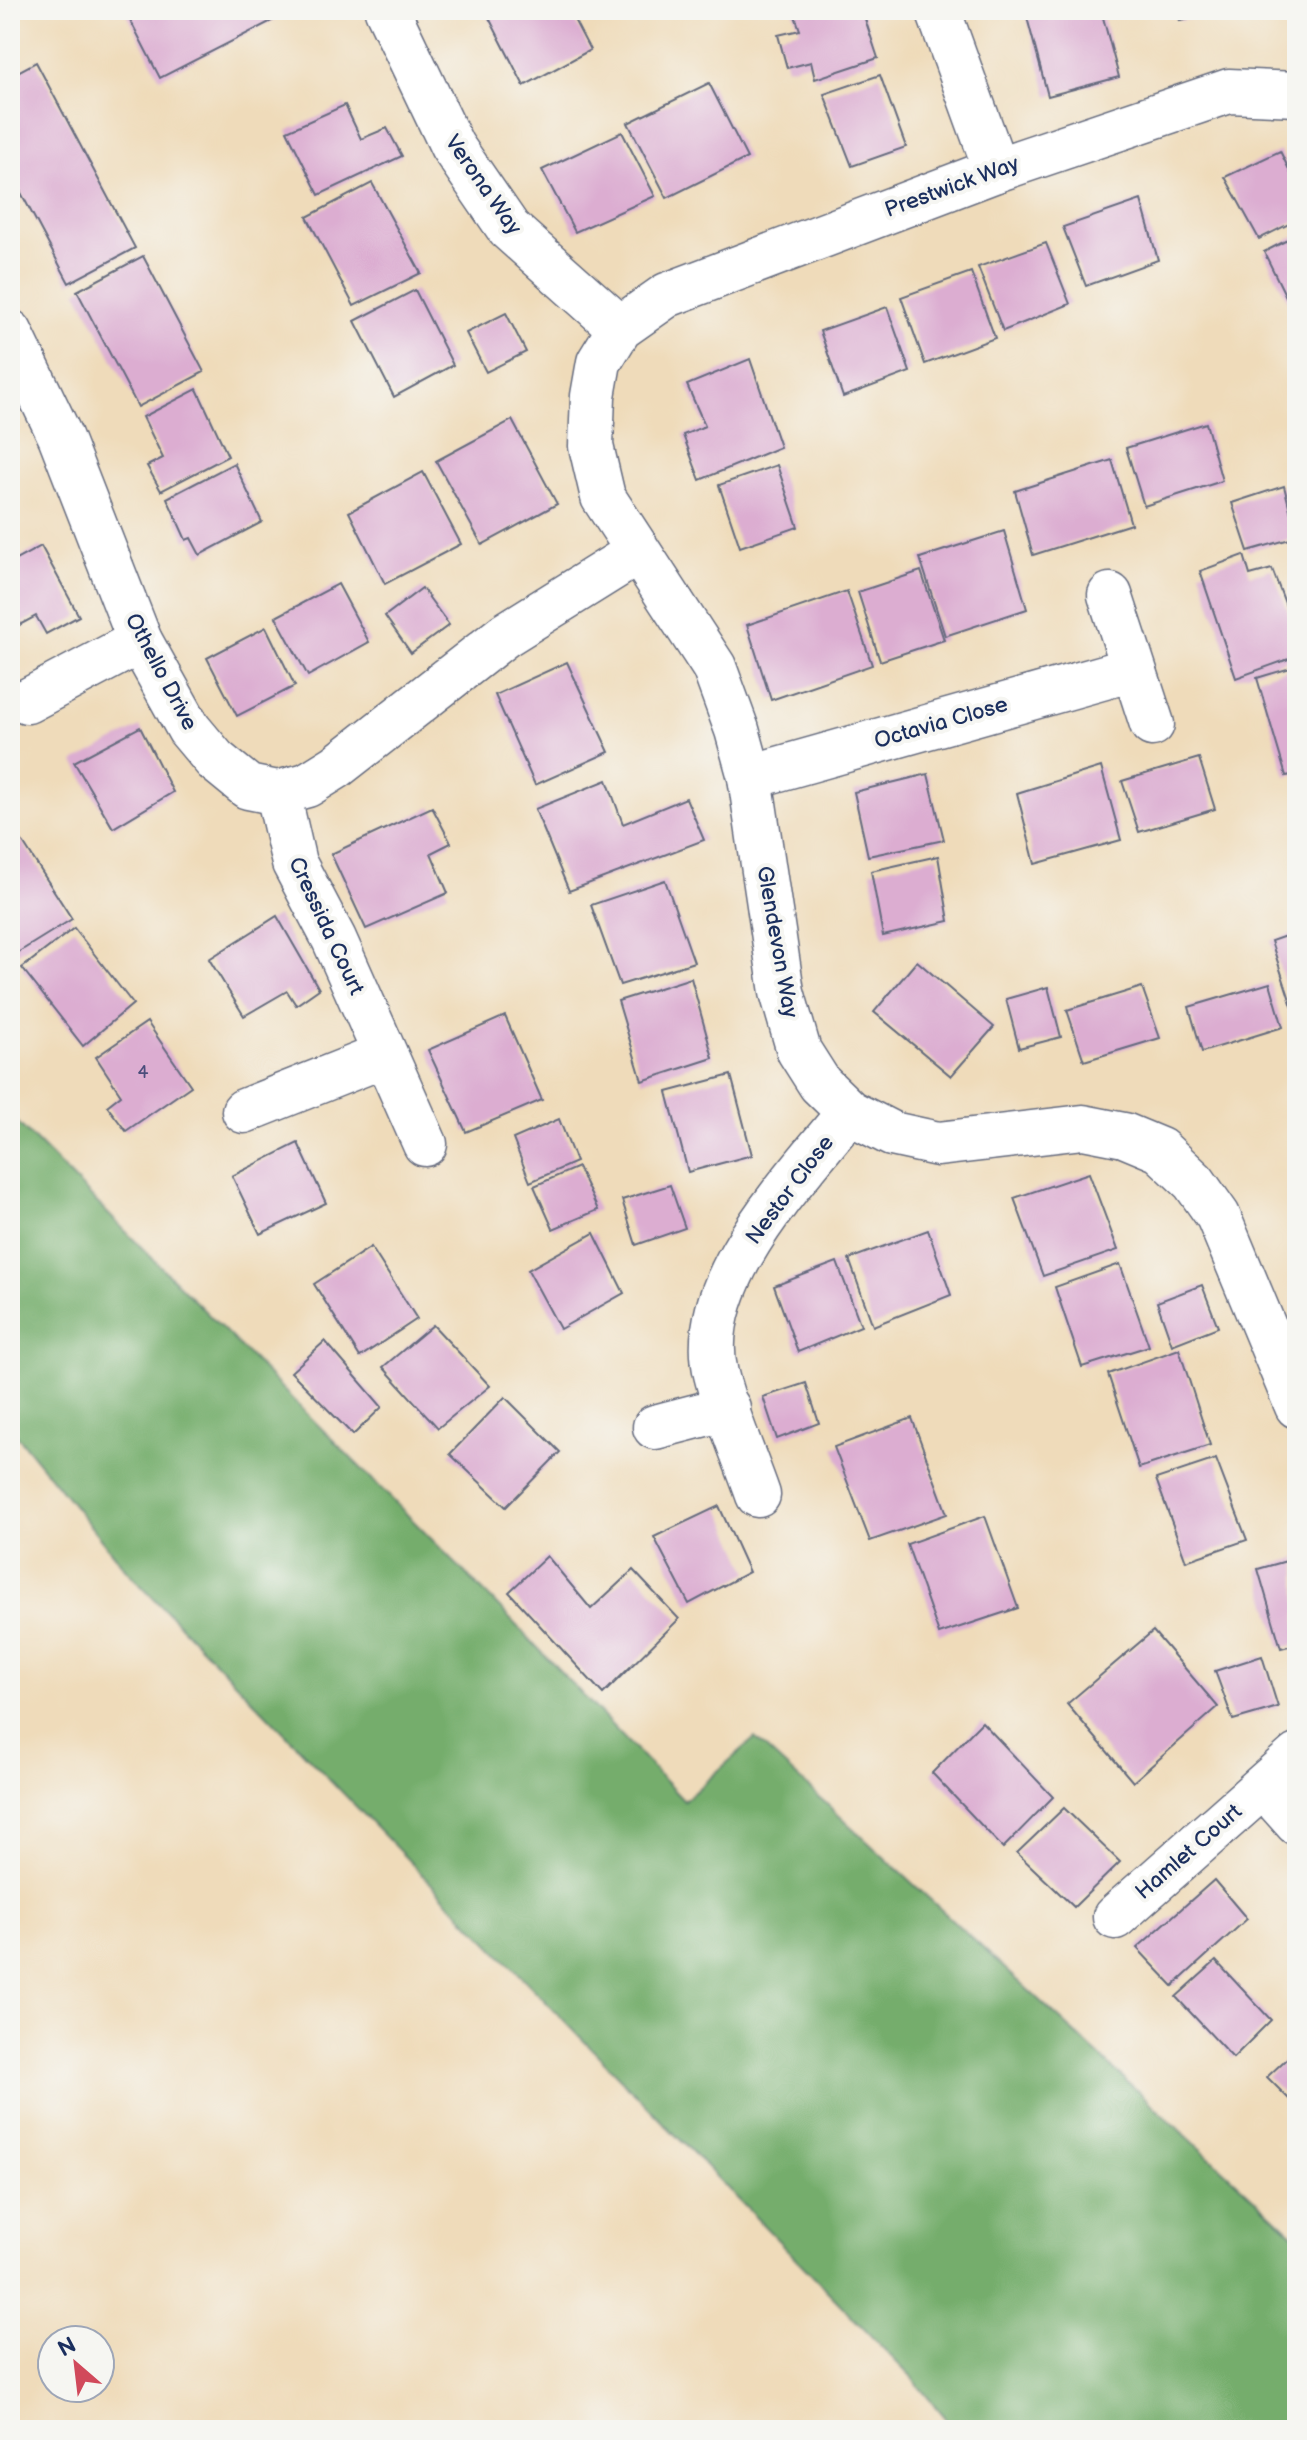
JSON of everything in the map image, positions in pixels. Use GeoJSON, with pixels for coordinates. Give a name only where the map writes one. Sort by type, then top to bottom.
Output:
{"type":"FeatureCollection","features":[{"type":"Feature","properties":{"kind":"street","name":"Verona Way"},"geometry":{"type":"LineString","coordinates":[[387,10],[452,146],[509,229],[620,328]]}},
{"type":"Feature","properties":{"kind":"street"},"geometry":{"type":"LineString","coordinates":[[938,10],[996,170]]}},
{"type":"Feature","properties":{"kind":"street","name":"Prestwick Way"},"geometry":{"type":"LineString","coordinates":[[620,328],[667,295],[996,170],[1229,91],[1297,94]]}},
{"type":"Feature","properties":{"kind":"street","name":"Glendevon Way"},"geometry":{"type":"LineString","coordinates":[[620,328],[599,362],[593,396],[591,446],[603,497],[714,667],[737,730],[750,777],[782,992],[799,1051],[820,1084],[849,1112],[892,1134],[938,1144],[1083,1127],[1124,1135],[1160,1150],[1194,1182],[1218,1216],[1297,1406]]}},
{"type":"Feature","properties":{"kind":"street","name":"Othello Drive"},"geometry":{"type":"LineString","coordinates":[[10,332],[60,436],[140,641],[189,729],[215,760],[248,787],[278,793]]}},
{"type":"Feature","properties":{"kind":"street"},"geometry":{"type":"LineString","coordinates":[[278,793],[307,785],[336,767],[505,635],[638,552]]}},
{"type":"Feature","properties":{"kind":"street"},"geometry":{"type":"LineString","coordinates":[[1110,595],[1152,724]]}},
{"type":"Feature","properties":{"kind":"street"},"geometry":{"type":"LineString","coordinates":[[27,701],[140,641]]}},
{"type":"Feature","properties":{"kind":"street","name":"Octavia Close"},"geometry":{"type":"LineString","coordinates":[[750,777],[1133,669]]}},
{"type":"Feature","properties":{"kind":"street","name":"Cressida Court"},"geometry":{"type":"LineString","coordinates":[[278,793],[294,863],[334,939],[425,1144]]}},
{"type":"Feature","properties":{"kind":"street"},"geometry":{"type":"LineString","coordinates":[[244,1111],[385,1055]]}},
{"type":"Feature","properties":{"kind":"street","name":"Nestor Close"},"geometry":{"type":"LineString","coordinates":[[758,1495],[715,1372],[714,1334],[720,1294],[754,1231],[849,1112]]}},
{"type":"Feature","properties":{"kind":"street"},"geometry":{"type":"LineString","coordinates":[[655,1427],[728,1408]]}},
{"type":"Feature","properties":{"kind":"street","name":"Hamlet Court"},"geometry":{"type":"LineString","coordinates":[[1115,1917],[1297,1756]]}},
{"type":"Feature","properties":{"kind":"street"},"geometry":{"type":"LineString","coordinates":[[1264,1786],[1297,1823]]}},
{"type":"Feature","properties":{"kind":"green space"},"geometry":{"type":"Polygon","coordinates":[[[10,1115],[493,1601],[684,1801],[755,1738],[1297,2238],[1297,2430],[955,2430],[912,2378],[127,1571],[10,1427],[10,1115]]]}},
{"type":"Feature","properties":{"kind":"building"},"geometry":{"type":"Polygon","coordinates":[[[293,10],[160,78],[126,12],[293,10]]]}},
{"type":"Feature","properties":{"kind":"building"},"geometry":{"type":"Polygon","coordinates":[[[485,10],[569,10],[590,50],[524,86],[485,10]]]}},
{"type":"Feature","properties":{"kind":"building"},"geometry":{"type":"Polygon","coordinates":[[[793,10],[862,10],[878,58],[815,79],[811,62],[787,68],[778,35],[800,30],[793,10]]]}},
{"type":"Feature","properties":{"kind":"building"},"geometry":{"type":"Polygon","coordinates":[[[1025,10],[1101,10],[1119,77],[1048,96],[1025,10]]]}},
{"type":"Feature","properties":{"kind":"building"},"geometry":{"type":"Polygon","coordinates":[[[1177,10],[1224,10],[1224,11],[1180,21],[1177,10]]]}},
{"type":"Feature","properties":{"kind":"building"},"geometry":{"type":"Polygon","coordinates":[[[36,62],[135,248],[69,283],[10,172],[10,76],[36,62]]]}},
{"type":"Feature","properties":{"kind":"building"},"geometry":{"type":"Polygon","coordinates":[[[880,75],[906,147],[852,166],[824,94],[880,75]]]}},
{"type":"Feature","properties":{"kind":"building"},"geometry":{"type":"Polygon","coordinates":[[[709,83],[747,158],[667,198],[628,123],[709,83]]]}},
{"type":"Feature","properties":{"kind":"building"},"geometry":{"type":"Polygon","coordinates":[[[345,105],[361,139],[387,128],[402,156],[319,195],[287,131],[345,105]]]}},
{"type":"Feature","properties":{"kind":"building"},"geometry":{"type":"Polygon","coordinates":[[[622,132],[655,196],[575,232],[542,170],[622,132]]]}},
{"type":"Feature","properties":{"kind":"building"},"geometry":{"type":"Polygon","coordinates":[[[1280,151],[1297,186],[1297,220],[1259,239],[1225,177],[1280,151]]]}},
{"type":"Feature","properties":{"kind":"building"},"geometry":{"type":"Polygon","coordinates":[[[372,183],[421,273],[354,306],[307,217],[372,183]]]}},
{"type":"Feature","properties":{"kind":"building"},"geometry":{"type":"Polygon","coordinates":[[[1141,200],[1158,260],[1086,286],[1063,227],[1141,200]]]}},
{"type":"Feature","properties":{"kind":"building"},"geometry":{"type":"Polygon","coordinates":[[[1297,235],[1297,319],[1264,252],[1297,235]]]}},
{"type":"Feature","properties":{"kind":"building"},"geometry":{"type":"Polygon","coordinates":[[[1046,243],[1070,304],[1003,331],[978,267],[1046,243]]]}},
{"type":"Feature","properties":{"kind":"building"},"geometry":{"type":"Polygon","coordinates":[[[143,256],[204,372],[138,407],[77,291],[143,256]]]}},
{"type":"Feature","properties":{"kind":"building"},"geometry":{"type":"Polygon","coordinates":[[[971,272],[995,338],[925,364],[901,297],[971,272]]]}},
{"type":"Feature","properties":{"kind":"building"},"geometry":{"type":"Polygon","coordinates":[[[415,290],[453,365],[394,397],[355,321],[415,290]]]}},
{"type":"Feature","properties":{"kind":"building"},"geometry":{"type":"Polygon","coordinates":[[[887,307],[910,372],[843,397],[820,331],[887,307]]]}},
{"type":"Feature","properties":{"kind":"building"},"geometry":{"type":"Polygon","coordinates":[[[506,313],[526,352],[486,372],[466,333],[506,313]]]}},
{"type":"Feature","properties":{"kind":"building"},"geometry":{"type":"Polygon","coordinates":[[[750,359],[780,447],[700,480],[683,435],[705,426],[687,385],[750,359]]]}},
{"type":"Feature","properties":{"kind":"building"},"geometry":{"type":"Polygon","coordinates":[[[197,389],[228,456],[161,491],[147,466],[163,458],[143,417],[197,389]]]}},
{"type":"Feature","properties":{"kind":"building"},"geometry":{"type":"Polygon","coordinates":[[[512,420],[557,504],[482,545],[436,461],[512,420]]]}},
{"type":"Feature","properties":{"kind":"building"},"geometry":{"type":"Polygon","coordinates":[[[1206,423],[1222,481],[1144,506],[1126,448],[1206,423]]]}},
{"type":"Feature","properties":{"kind":"building"},"geometry":{"type":"Polygon","coordinates":[[[1112,460],[1131,524],[1033,555],[1015,491],[1112,460]]]}},
{"type":"Feature","properties":{"kind":"building"},"geometry":{"type":"Polygon","coordinates":[[[234,463],[262,522],[200,555],[191,538],[186,540],[167,498],[234,463]]]}},
{"type":"Feature","properties":{"kind":"building"},"geometry":{"type":"Polygon","coordinates":[[[777,465],[798,527],[740,547],[719,485],[777,465]]]}},
{"type":"Feature","properties":{"kind":"building"},"geometry":{"type":"Polygon","coordinates":[[[423,472],[461,544],[385,584],[349,512],[423,472]]]}},
{"type":"Feature","properties":{"kind":"building"},"geometry":{"type":"Polygon","coordinates":[[[1284,486],[1297,537],[1248,551],[1232,503],[1284,486]]]}},
{"type":"Feature","properties":{"kind":"building"},"geometry":{"type":"Polygon","coordinates":[[[1004,531],[1027,609],[945,636],[920,558],[1004,531]]]}},
{"type":"Feature","properties":{"kind":"building"},"geometry":{"type":"Polygon","coordinates":[[[41,546],[79,616],[46,634],[36,616],[10,630],[10,563],[41,546]]]}},
{"type":"Feature","properties":{"kind":"building"},"geometry":{"type":"Polygon","coordinates":[[[1244,555],[1250,575],[1272,569],[1297,635],[1297,656],[1236,678],[1200,571],[1244,555]]]}},
{"type":"Feature","properties":{"kind":"building"},"geometry":{"type":"Polygon","coordinates":[[[921,571],[944,640],[880,661],[858,592],[921,571]]]}},
{"type":"Feature","properties":{"kind":"building"},"geometry":{"type":"Polygon","coordinates":[[[338,584],[369,642],[308,676],[276,617],[338,584]]]}},
{"type":"Feature","properties":{"kind":"building"},"geometry":{"type":"Polygon","coordinates":[[[422,588],[449,625],[411,653],[385,616],[422,588]]]}},
{"type":"Feature","properties":{"kind":"building"},"geometry":{"type":"Polygon","coordinates":[[[847,591],[872,665],[771,700],[747,625],[847,591]]]}},
{"type":"Feature","properties":{"kind":"building"},"geometry":{"type":"Polygon","coordinates":[[[266,627],[295,686],[237,716],[207,658],[266,627]]]}},
{"type":"Feature","properties":{"kind":"building"},"geometry":{"type":"Polygon","coordinates":[[[567,662],[609,752],[535,785],[495,695],[567,662]]]}},
{"type":"Feature","properties":{"kind":"building"},"geometry":{"type":"Polygon","coordinates":[[[1297,666],[1297,774],[1286,776],[1257,678],[1297,666]]]}},
{"type":"Feature","properties":{"kind":"building"},"geometry":{"type":"Polygon","coordinates":[[[140,727],[173,792],[113,828],[74,762],[140,727]]]}},
{"type":"Feature","properties":{"kind":"building"},"geometry":{"type":"Polygon","coordinates":[[[1199,758],[1215,809],[1139,832],[1122,781],[1199,758]]]}},
{"type":"Feature","properties":{"kind":"building"},"geometry":{"type":"Polygon","coordinates":[[[1101,767],[1121,840],[1035,864],[1017,793],[1101,767]]]}},
{"type":"Feature","properties":{"kind":"building"},"geometry":{"type":"Polygon","coordinates":[[[928,774],[944,840],[868,856],[854,792],[928,774]]]}},
{"type":"Feature","properties":{"kind":"building"},"geometry":{"type":"Polygon","coordinates":[[[607,780],[623,824],[686,798],[704,840],[569,891],[535,809],[607,780]]]}},
{"type":"Feature","properties":{"kind":"building"},"geometry":{"type":"Polygon","coordinates":[[[432,807],[451,843],[431,853],[448,893],[366,929],[331,854],[432,807]]]}},
{"type":"Feature","properties":{"kind":"building"},"geometry":{"type":"Polygon","coordinates":[[[22,841],[72,919],[14,955],[10,949],[10,848],[22,841]]]}},
{"type":"Feature","properties":{"kind":"building"},"geometry":{"type":"Polygon","coordinates":[[[938,856],[949,921],[883,936],[871,871],[938,856]]]}},
{"type":"Feature","properties":{"kind":"building"},"geometry":{"type":"Polygon","coordinates":[[[665,880],[694,962],[620,985],[591,905],[665,880]]]}},
{"type":"Feature","properties":{"kind":"building"},"geometry":{"type":"Polygon","coordinates":[[[277,916],[319,989],[296,1005],[287,991],[244,1016],[209,959],[277,916]]]}},
{"type":"Feature","properties":{"kind":"building"},"geometry":{"type":"Polygon","coordinates":[[[74,928],[133,1004],[83,1046],[22,968],[74,928]]]}},
{"type":"Feature","properties":{"kind":"building"},"geometry":{"type":"Polygon","coordinates":[[[1297,932],[1297,1005],[1292,1006],[1271,941],[1297,932]]]}},
{"type":"Feature","properties":{"kind":"building"},"geometry":{"type":"Polygon","coordinates":[[[917,961],[994,1027],[951,1076],[874,1012],[917,961]]]}},
{"type":"Feature","properties":{"kind":"building"},"geometry":{"type":"Polygon","coordinates":[[[691,978],[713,1058],[642,1081],[618,1001],[691,978]]]}},
{"type":"Feature","properties":{"kind":"building"},"geometry":{"type":"Polygon","coordinates":[[[1270,983],[1283,1027],[1202,1052],[1189,1007],[1270,983]]]}},
{"type":"Feature","properties":{"kind":"building"},"geometry":{"type":"Polygon","coordinates":[[[1048,987],[1061,1037],[1019,1048],[1006,999],[1048,987]]]}},
{"type":"Feature","properties":{"kind":"building"},"geometry":{"type":"Polygon","coordinates":[[[1142,987],[1160,1038],[1084,1061],[1067,1010],[1142,987]]]}},
{"type":"Feature","properties":{"kind":"building"},"geometry":{"type":"Polygon","coordinates":[[[505,1016],[542,1100],[466,1132],[428,1050],[505,1016]]]}},
{"type":"Feature","properties":{"kind":"building"},"geometry":{"type":"Polygon","coordinates":[[[147,1022],[191,1086],[126,1131],[107,1106],[121,1095],[96,1057],[147,1022]]]}},
{"type":"Feature","properties":{"kind":"building"},"geometry":{"type":"Polygon","coordinates":[[[731,1075],[752,1155],[688,1172],[667,1092],[731,1075]]]}},
{"type":"Feature","properties":{"kind":"building"},"geometry":{"type":"Polygon","coordinates":[[[559,1119],[576,1162],[530,1182],[513,1139],[559,1119]]]}},
{"type":"Feature","properties":{"kind":"building"},"geometry":{"type":"Polygon","coordinates":[[[298,1143],[326,1203],[260,1234],[232,1176],[298,1143]]]}},
{"type":"Feature","properties":{"kind":"building"},"geometry":{"type":"Polygon","coordinates":[[[578,1167],[598,1210],[553,1229],[534,1186],[578,1167]]]}},
{"type":"Feature","properties":{"kind":"building"},"geometry":{"type":"Polygon","coordinates":[[[1089,1173],[1118,1250],[1043,1276],[1014,1198],[1089,1173]]]}},
{"type":"Feature","properties":{"kind":"building"},"geometry":{"type":"Polygon","coordinates":[[[670,1185],[685,1228],[636,1245],[622,1200],[670,1185]]]}},
{"type":"Feature","properties":{"kind":"building"},"geometry":{"type":"Polygon","coordinates":[[[928,1230],[951,1295],[873,1326],[849,1259],[928,1230]]]}},
{"type":"Feature","properties":{"kind":"building"},"geometry":{"type":"Polygon","coordinates":[[[594,1233],[624,1293],[560,1329],[528,1270],[594,1233]]]}},
{"type":"Feature","properties":{"kind":"building"},"geometry":{"type":"Polygon","coordinates":[[[371,1247],[417,1319],[360,1357],[314,1284],[371,1247]]]}},
{"type":"Feature","properties":{"kind":"building"},"geometry":{"type":"Polygon","coordinates":[[[837,1262],[861,1326],[798,1352],[774,1286],[837,1262]]]}},
{"type":"Feature","properties":{"kind":"building"},"geometry":{"type":"Polygon","coordinates":[[[1120,1264],[1149,1346],[1082,1367],[1055,1287],[1120,1264]]]}},
{"type":"Feature","properties":{"kind":"building"},"geometry":{"type":"Polygon","coordinates":[[[1202,1285],[1218,1327],[1172,1345],[1157,1302],[1202,1285]]]}},
{"type":"Feature","properties":{"kind":"building"},"geometry":{"type":"Polygon","coordinates":[[[433,1325],[490,1386],[438,1428],[383,1367],[433,1325]]]}},
{"type":"Feature","properties":{"kind":"building"},"geometry":{"type":"Polygon","coordinates":[[[325,1341],[382,1407],[353,1435],[291,1372],[325,1341]]]}},
{"type":"Feature","properties":{"kind":"building"},"geometry":{"type":"Polygon","coordinates":[[[1179,1349],[1210,1445],[1139,1468],[1108,1374],[1179,1349]]]}},
{"type":"Feature","properties":{"kind":"building"},"geometry":{"type":"Polygon","coordinates":[[[806,1383],[819,1423],[777,1439],[763,1397],[806,1383]]]}},
{"type":"Feature","properties":{"kind":"building"},"geometry":{"type":"Polygon","coordinates":[[[505,1397],[560,1452],[506,1507],[450,1454],[505,1397]]]}},
{"type":"Feature","properties":{"kind":"building"},"geometry":{"type":"Polygon","coordinates":[[[912,1418],[947,1514],[870,1541],[834,1447],[912,1418]]]}},
{"type":"Feature","properties":{"kind":"building"},"geometry":{"type":"Polygon","coordinates":[[[1216,1459],[1247,1540],[1186,1561],[1156,1479],[1216,1459]]]}},
{"type":"Feature","properties":{"kind":"building"},"geometry":{"type":"Polygon","coordinates":[[[719,1506],[749,1572],[689,1604],[654,1537],[719,1506]]]}},
{"type":"Feature","properties":{"kind":"building"},"geometry":{"type":"Polygon","coordinates":[[[985,1516],[1018,1608],[939,1634],[907,1544],[985,1516]]]}},
{"type":"Feature","properties":{"kind":"building"},"geometry":{"type":"Polygon","coordinates":[[[547,1556],[591,1609],[633,1570],[679,1619],[603,1694],[509,1592],[547,1556]]]}},
{"type":"Feature","properties":{"kind":"building"},"geometry":{"type":"Polygon","coordinates":[[[1297,1558],[1297,1644],[1281,1648],[1258,1569],[1297,1558]]]}},
{"type":"Feature","properties":{"kind":"building"},"geometry":{"type":"Polygon","coordinates":[[[1153,1631],[1218,1707],[1133,1782],[1067,1704],[1153,1631]]]}},
{"type":"Feature","properties":{"kind":"building"},"geometry":{"type":"Polygon","coordinates":[[[1262,1656],[1278,1707],[1233,1720],[1215,1671],[1262,1656]]]}},
{"type":"Feature","properties":{"kind":"building"},"geometry":{"type":"Polygon","coordinates":[[[982,1722],[1053,1797],[1003,1848],[932,1773],[982,1722]]]}},
{"type":"Feature","properties":{"kind":"building"},"geometry":{"type":"Polygon","coordinates":[[[1064,1808],[1120,1862],[1074,1907],[1017,1853],[1064,1808]]]}},
{"type":"Feature","properties":{"kind":"building"},"geometry":{"type":"Polygon","coordinates":[[[1214,1880],[1247,1919],[1173,1986],[1137,1948],[1214,1880]]]}},
{"type":"Feature","properties":{"kind":"building"},"geometry":{"type":"Polygon","coordinates":[[[1216,1961],[1271,2020],[1233,2058],[1176,1997],[1216,1961]]]}},
{"type":"Feature","properties":{"kind":"building"},"geometry":{"type":"Polygon","coordinates":[[[1297,2049],[1297,2107],[1267,2077],[1297,2049]]]}}]}
